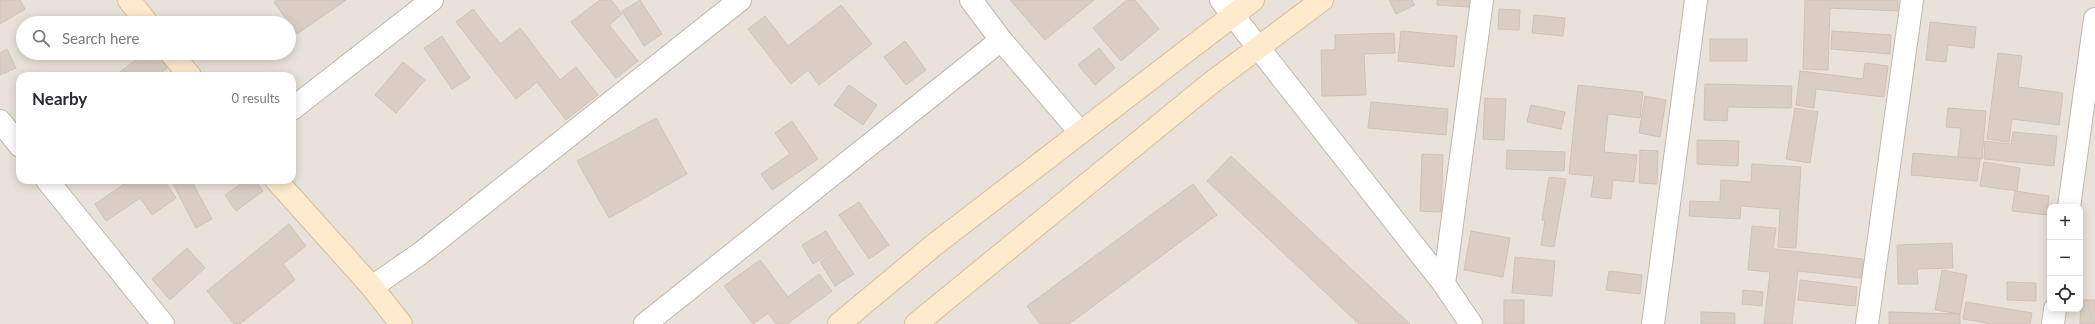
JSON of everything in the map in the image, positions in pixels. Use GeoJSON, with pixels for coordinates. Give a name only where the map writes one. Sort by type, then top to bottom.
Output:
{"type":"FeatureCollection","features":[{"type":"Feature","properties":{"kind":"street"},"geometry":{"type":"LineString","coordinates":[[129,0],[142,16]]}},
{"type":"Feature","properties":{"kind":"street"},"geometry":{"type":"LineString","coordinates":[[296,107],[432,0]]}},
{"type":"Feature","properties":{"kind":"street"},"geometry":{"type":"LineString","coordinates":[[372,288],[422,253],[740,0]]}},
{"type":"Feature","properties":{"kind":"street"},"geometry":{"type":"LineString","coordinates":[[971,0],[1001,40],[1080,132]]}},
{"type":"Feature","properties":{"kind":"street"},"geometry":{"type":"LineString","coordinates":[[839,324],[934,245],[1080,132],[1227,8],[1253,0]]}},
{"type":"Feature","properties":{"kind":"street"},"geometry":{"type":"LineString","coordinates":[[916,324],[1211,83],[1322,0]]}},
{"type":"Feature","properties":{"kind":"street"},"geometry":{"type":"LineString","coordinates":[[1444,284],[1482,0]]}},
{"type":"Feature","properties":{"kind":"street"},"geometry":{"type":"LineString","coordinates":[[1653,324],[1696,0]]}},
{"type":"Feature","properties":{"kind":"street"},"geometry":{"type":"LineString","coordinates":[[1867,324],[1912,0]]}},
{"type":"Feature","properties":{"kind":"street"},"geometry":{"type":"LineString","coordinates":[[1227,8],[1444,284],[1471,324]]}},
{"type":"Feature","properties":{"kind":"street"},"geometry":{"type":"LineString","coordinates":[[2069,204],[2095,19]]}},
{"type":"Feature","properties":{"kind":"street"},"geometry":{"type":"LineString","coordinates":[[645,324],[1001,40]]}},
{"type":"Feature","properties":{"kind":"street"},"geometry":{"type":"LineString","coordinates":[[177,60],[187,72]]}},
{"type":"Feature","properties":{"kind":"street"},"geometry":{"type":"LineString","coordinates":[[0,122],[16,141]]}},
{"type":"Feature","properties":{"kind":"street"},"geometry":{"type":"LineString","coordinates":[[50,184],[163,324]]}},
{"type":"Feature","properties":{"kind":"street"},"geometry":{"type":"LineString","coordinates":[[280,184],[372,288],[401,324]]}},
{"type":"Feature","properties":{"kind":"street"},"geometry":{"type":"LineString","coordinates":[[2053,324],[2055,312]]}},
{"type":"Feature","properties":{"kind":"shaded area"},"geometry":{"type":"Polygon","coordinates":[[[0,0],[2095,0],[2095,324],[0,324],[0,0]]]}},
{"type":"Feature","properties":{"kind":"building"},"geometry":{"type":"Polygon","coordinates":[[[0,0],[20,0],[25,9],[0,24],[0,0]]]}},
{"type":"Feature","properties":{"kind":"building"},"geometry":{"type":"Polygon","coordinates":[[[277,0],[346,0],[297,34],[296,16],[284,16],[274,2],[277,0]]]}},
{"type":"Feature","properties":{"kind":"building"},"geometry":{"type":"Polygon","coordinates":[[[600,0],[611,0],[622,14],[609,25],[638,61],[616,78],[571,22],[600,0]]]}},
{"type":"Feature","properties":{"kind":"building"},"geometry":{"type":"Polygon","coordinates":[[[640,0],[662,34],[644,46],[622,11],[640,0]]]}},
{"type":"Feature","properties":{"kind":"building"},"geometry":{"type":"Polygon","coordinates":[[[1010,0],[1094,0],[1045,40],[1010,0]]]}},
{"type":"Feature","properties":{"kind":"building"},"geometry":{"type":"Polygon","coordinates":[[[1127,0],[1135,0],[1159,29],[1121,61],[1093,28],[1127,0]]]}},
{"type":"Feature","properties":{"kind":"building"},"geometry":{"type":"Polygon","coordinates":[[[1389,0],[1412,0],[1415,5],[1396,14],[1389,0]]]}},
{"type":"Feature","properties":{"kind":"building"},"geometry":{"type":"Polygon","coordinates":[[[1437,0],[1469,0],[1469,7],[1437,5],[1437,0]]]}},
{"type":"Feature","properties":{"kind":"building"},"geometry":{"type":"Polygon","coordinates":[[[1805,0],[1898,0],[1898,11],[1830,8],[1828,70],[1803,69],[1805,0]]]}},
{"type":"Feature","properties":{"kind":"building"},"geometry":{"type":"Polygon","coordinates":[[[841,5],[872,44],[819,85],[808,70],[791,84],[748,29],[765,16],[788,46],[841,5]]]}},
{"type":"Feature","properties":{"kind":"building"},"geometry":{"type":"Polygon","coordinates":[[[473,9],[500,44],[520,28],[560,80],[576,67],[598,95],[566,120],[537,82],[516,99],[456,22],[473,9]]]}},
{"type":"Feature","properties":{"kind":"building"},"geometry":{"type":"Polygon","coordinates":[[[1499,9],[1520,10],[1519,30],[1498,29],[1499,9]]]}},
{"type":"Feature","properties":{"kind":"building"},"geometry":{"type":"Polygon","coordinates":[[[1534,15],[1565,18],[1563,36],[1532,33],[1534,15]]]}},
{"type":"Feature","properties":{"kind":"building"},"geometry":{"type":"Polygon","coordinates":[[[1930,22],[1976,27],[1974,48],[1948,45],[1946,62],[1926,60],[1930,22]]]}},
{"type":"Feature","properties":{"kind":"building"},"geometry":{"type":"Polygon","coordinates":[[[1401,31],[1457,36],[1454,67],[1398,61],[1401,31]]]}},
{"type":"Feature","properties":{"kind":"building"},"geometry":{"type":"Polygon","coordinates":[[[1832,31],[1891,35],[1890,54],[1831,49],[1832,31]]]}},
{"type":"Feature","properties":{"kind":"building"},"geometry":{"type":"Polygon","coordinates":[[[1394,33],[1395,53],[1364,54],[1366,95],[1322,96],[1321,50],[1335,50],[1335,35],[1394,33]]]}},
{"type":"Feature","properties":{"kind":"building"},"geometry":{"type":"Polygon","coordinates":[[[442,36],[470,78],[452,89],[424,48],[442,36]]]}},
{"type":"Feature","properties":{"kind":"building"},"geometry":{"type":"Polygon","coordinates":[[[1710,39],[1747,39],[1747,61],[1710,61],[1710,39]]]}},
{"type":"Feature","properties":{"kind":"building"},"geometry":{"type":"Polygon","coordinates":[[[905,41],[926,70],[906,85],[884,57],[905,41]]]}},
{"type":"Feature","properties":{"kind":"building"},"geometry":{"type":"Polygon","coordinates":[[[1099,48],[1115,68],[1095,85],[1078,65],[1099,48]]]}},
{"type":"Feature","properties":{"kind":"building"},"geometry":{"type":"Polygon","coordinates":[[[7,49],[16,68],[0,75],[0,53],[7,49]]]}},
{"type":"Feature","properties":{"kind":"building"},"geometry":{"type":"Polygon","coordinates":[[[1998,53],[2022,56],[2018,87],[2063,93],[2059,125],[2012,119],[2009,142],[1987,139],[1998,53]]]}},
{"type":"Feature","properties":{"kind":"building"},"geometry":{"type":"Polygon","coordinates":[[[136,60],[164,60],[169,67],[162,72],[120,72],[136,60]]]}},
{"type":"Feature","properties":{"kind":"building"},"geometry":{"type":"Polygon","coordinates":[[[403,62],[425,80],[396,113],[375,95],[403,62]]]}},
{"type":"Feature","properties":{"kind":"building"},"geometry":{"type":"Polygon","coordinates":[[[1865,63],[1888,66],[1884,97],[1816,89],[1814,108],[1796,105],[1800,71],[1863,79],[1865,63]]]}},
{"type":"Feature","properties":{"kind":"building"},"geometry":{"type":"Polygon","coordinates":[[[1705,84],[1792,86],[1791,108],[1728,107],[1727,121],[1704,120],[1705,84]]]}},
{"type":"Feature","properties":{"kind":"building"},"geometry":{"type":"Polygon","coordinates":[[[849,85],[877,105],[863,125],[834,105],[849,85]]]}},
{"type":"Feature","properties":{"kind":"building"},"geometry":{"type":"Polygon","coordinates":[[[1578,85],[1643,92],[1640,118],[1608,114],[1604,152],[1637,155],[1634,182],[1613,180],[1611,199],[1591,197],[1594,176],[1569,174],[1578,85]]]}},
{"type":"Feature","properties":{"kind":"building"},"geometry":{"type":"Polygon","coordinates":[[[1645,96],[1666,100],[1660,137],[1639,133],[1645,96]]]}},
{"type":"Feature","properties":{"kind":"building"},"geometry":{"type":"Polygon","coordinates":[[[1485,98],[1506,99],[1504,140],[1483,139],[1485,98]]]}},
{"type":"Feature","properties":{"kind":"building"},"geometry":{"type":"Polygon","coordinates":[[[1371,102],[1448,109],[1446,135],[1368,128],[1371,102]]]}},
{"type":"Feature","properties":{"kind":"building"},"geometry":{"type":"Polygon","coordinates":[[[1531,105],[1565,112],[1561,129],[1527,122],[1531,105]]]}},
{"type":"Feature","properties":{"kind":"building"},"geometry":{"type":"Polygon","coordinates":[[[1795,108],[1818,112],[1810,163],[1786,159],[1795,108]]]}},
{"type":"Feature","properties":{"kind":"building"},"geometry":{"type":"Polygon","coordinates":[[[1948,108],[1986,111],[1982,159],[1958,157],[1961,128],[1946,127],[1948,108]]]}},
{"type":"Feature","properties":{"kind":"building"},"geometry":{"type":"Polygon","coordinates":[[[656,118],[687,174],[609,218],[577,161],[656,118]]]}},
{"type":"Feature","properties":{"kind":"building"},"geometry":{"type":"Polygon","coordinates":[[[792,121],[818,159],[772,190],[761,174],[790,154],[775,133],[792,121]]]}},
{"type":"Feature","properties":{"kind":"building"},"geometry":{"type":"Polygon","coordinates":[[[2013,132],[2057,136],[2054,166],[1984,159],[1985,141],[2011,144],[2013,132]]]}},
{"type":"Feature","properties":{"kind":"building"},"geometry":{"type":"Polygon","coordinates":[[[1697,140],[1739,141],[1738,166],[1697,164],[1697,140]]]}},
{"type":"Feature","properties":{"kind":"building"},"geometry":{"type":"Polygon","coordinates":[[[1507,150],[1565,152],[1564,171],[1506,169],[1507,150]]]}},
{"type":"Feature","properties":{"kind":"building"},"geometry":{"type":"Polygon","coordinates":[[[1640,150],[1658,151],[1657,184],[1639,183],[1640,150]]]}},
{"type":"Feature","properties":{"kind":"building"},"geometry":{"type":"Polygon","coordinates":[[[1913,153],[1980,159],[1977,181],[1911,175],[1913,153]]]}},
{"type":"Feature","properties":{"kind":"building"},"geometry":{"type":"Polygon","coordinates":[[[1422,154],[1443,155],[1441,212],[1420,211],[1422,154]]]}},
{"type":"Feature","properties":{"kind":"building"},"geometry":{"type":"Polygon","coordinates":[[[1231,156],[1410,324],[1359,324],[1207,181],[1231,156]]]}},
{"type":"Feature","properties":{"kind":"building"},"geometry":{"type":"Polygon","coordinates":[[[1984,162],[2020,168],[2017,191],[1980,186],[1984,162]]]}},
{"type":"Feature","properties":{"kind":"building"},"geometry":{"type":"Polygon","coordinates":[[[1752,164],[1801,167],[1796,248],[1778,247],[1780,209],[1741,206],[1740,219],[1689,216],[1690,201],[1720,202],[1721,180],[1751,182],[1752,164]]]}},
{"type":"Feature","properties":{"kind":"building"},"geometry":{"type":"Polygon","coordinates":[[[1549,177],[1566,179],[1554,247],[1541,245],[1545,220],[1542,220],[1549,177]]]}},
{"type":"Feature","properties":{"kind":"building"},"geometry":{"type":"Polygon","coordinates":[[[124,184],[167,184],[176,198],[152,215],[140,198],[106,221],[95,204],[124,184]]]}},
{"type":"Feature","properties":{"kind":"building"},"geometry":{"type":"Polygon","coordinates":[[[173,184],[193,184],[212,219],[196,228],[173,184]]]}},
{"type":"Feature","properties":{"kind":"building"},"geometry":{"type":"Polygon","coordinates":[[[240,184],[258,184],[263,191],[236,211],[225,195],[240,184]]]}},
{"type":"Feature","properties":{"kind":"building"},"geometry":{"type":"Polygon","coordinates":[[[1193,184],[1217,215],[1069,324],[1040,324],[1027,306],[1193,184]]]}},
{"type":"Feature","properties":{"kind":"building"},"geometry":{"type":"Polygon","coordinates":[[[2015,191],[2049,196],[2047,215],[2012,211],[2015,191]]]}},
{"type":"Feature","properties":{"kind":"building"},"geometry":{"type":"Polygon","coordinates":[[[859,202],[889,245],[869,259],[839,215],[859,202]]]}},
{"type":"Feature","properties":{"kind":"building"},"geometry":{"type":"Polygon","coordinates":[[[289,224],[306,246],[283,264],[295,280],[240,324],[234,324],[207,291],[289,224]]]}},
{"type":"Feature","properties":{"kind":"building"},"geometry":{"type":"Polygon","coordinates":[[[1752,226],[1776,228],[1773,249],[1863,259],[1861,278],[1798,271],[1792,324],[1764,324],[1770,272],[1748,270],[1752,226]]]}},
{"type":"Feature","properties":{"kind":"building"},"geometry":{"type":"Polygon","coordinates":[[[826,231],[837,249],[813,264],[802,245],[826,231]]]}},
{"type":"Feature","properties":{"kind":"building"},"geometry":{"type":"Polygon","coordinates":[[[1471,231],[1510,238],[1503,277],[1464,270],[1471,231]]]}},
{"type":"Feature","properties":{"kind":"building"},"geometry":{"type":"Polygon","coordinates":[[[1952,243],[1953,268],[1917,269],[1918,284],[1898,284],[1897,245],[1952,243]]]}},
{"type":"Feature","properties":{"kind":"building"},"geometry":{"type":"Polygon","coordinates":[[[187,248],[205,268],[170,300],[152,279],[187,248]]]}},
{"type":"Feature","properties":{"kind":"building"},"geometry":{"type":"Polygon","coordinates":[[[838,250],[854,274],[835,286],[820,262],[838,250]]]}},
{"type":"Feature","properties":{"kind":"building"},"geometry":{"type":"Polygon","coordinates":[[[1515,257],[1555,261],[1552,296],[1512,293],[1515,257]]]}},
{"type":"Feature","properties":{"kind":"building"},"geometry":{"type":"Polygon","coordinates":[[[760,260],[788,297],[819,274],[832,291],[787,324],[776,324],[768,313],[753,324],[724,286],[760,260]]]}},
{"type":"Feature","properties":{"kind":"building"},"geometry":{"type":"Polygon","coordinates":[[[1942,270],[1967,275],[1960,314],[1935,310],[1942,270]]]}},
{"type":"Feature","properties":{"kind":"building"},"geometry":{"type":"Polygon","coordinates":[[[1609,271],[1642,275],[1640,294],[1606,290],[1609,271]]]}},
{"type":"Feature","properties":{"kind":"building"},"geometry":{"type":"Polygon","coordinates":[[[1800,280],[1857,287],[1855,306],[1798,300],[1800,280]]]}},
{"type":"Feature","properties":{"kind":"building"},"geometry":{"type":"Polygon","coordinates":[[[2007,282],[2036,283],[2036,301],[2007,300],[2007,282]]]}},
{"type":"Feature","properties":{"kind":"building"},"geometry":{"type":"Polygon","coordinates":[[[1743,290],[1763,292],[1762,306],[1742,304],[1743,290]]]}},
{"type":"Feature","properties":{"kind":"building"},"geometry":{"type":"Polygon","coordinates":[[[1504,300],[1524,300],[1524,324],[1504,324],[1504,300]]]}},
{"type":"Feature","properties":{"kind":"building"},"geometry":{"type":"Polygon","coordinates":[[[2083,300],[2095,300],[2095,324],[2080,324],[2080,312],[2083,312],[2083,300]]]}},
{"type":"Feature","properties":{"kind":"building"},"geometry":{"type":"Polygon","coordinates":[[[1966,302],[2032,313],[2030,324],[1992,324],[1963,319],[1966,302]]]}},
{"type":"Feature","properties":{"kind":"building"},"geometry":{"type":"Polygon","coordinates":[[[1701,312],[1735,313],[1735,324],[1701,324],[1701,312]]]}},
{"type":"Feature","properties":{"kind":"building"},"geometry":{"type":"Polygon","coordinates":[[[1889,312],[1960,314],[1960,324],[1889,324],[1889,312]]]}}]}
